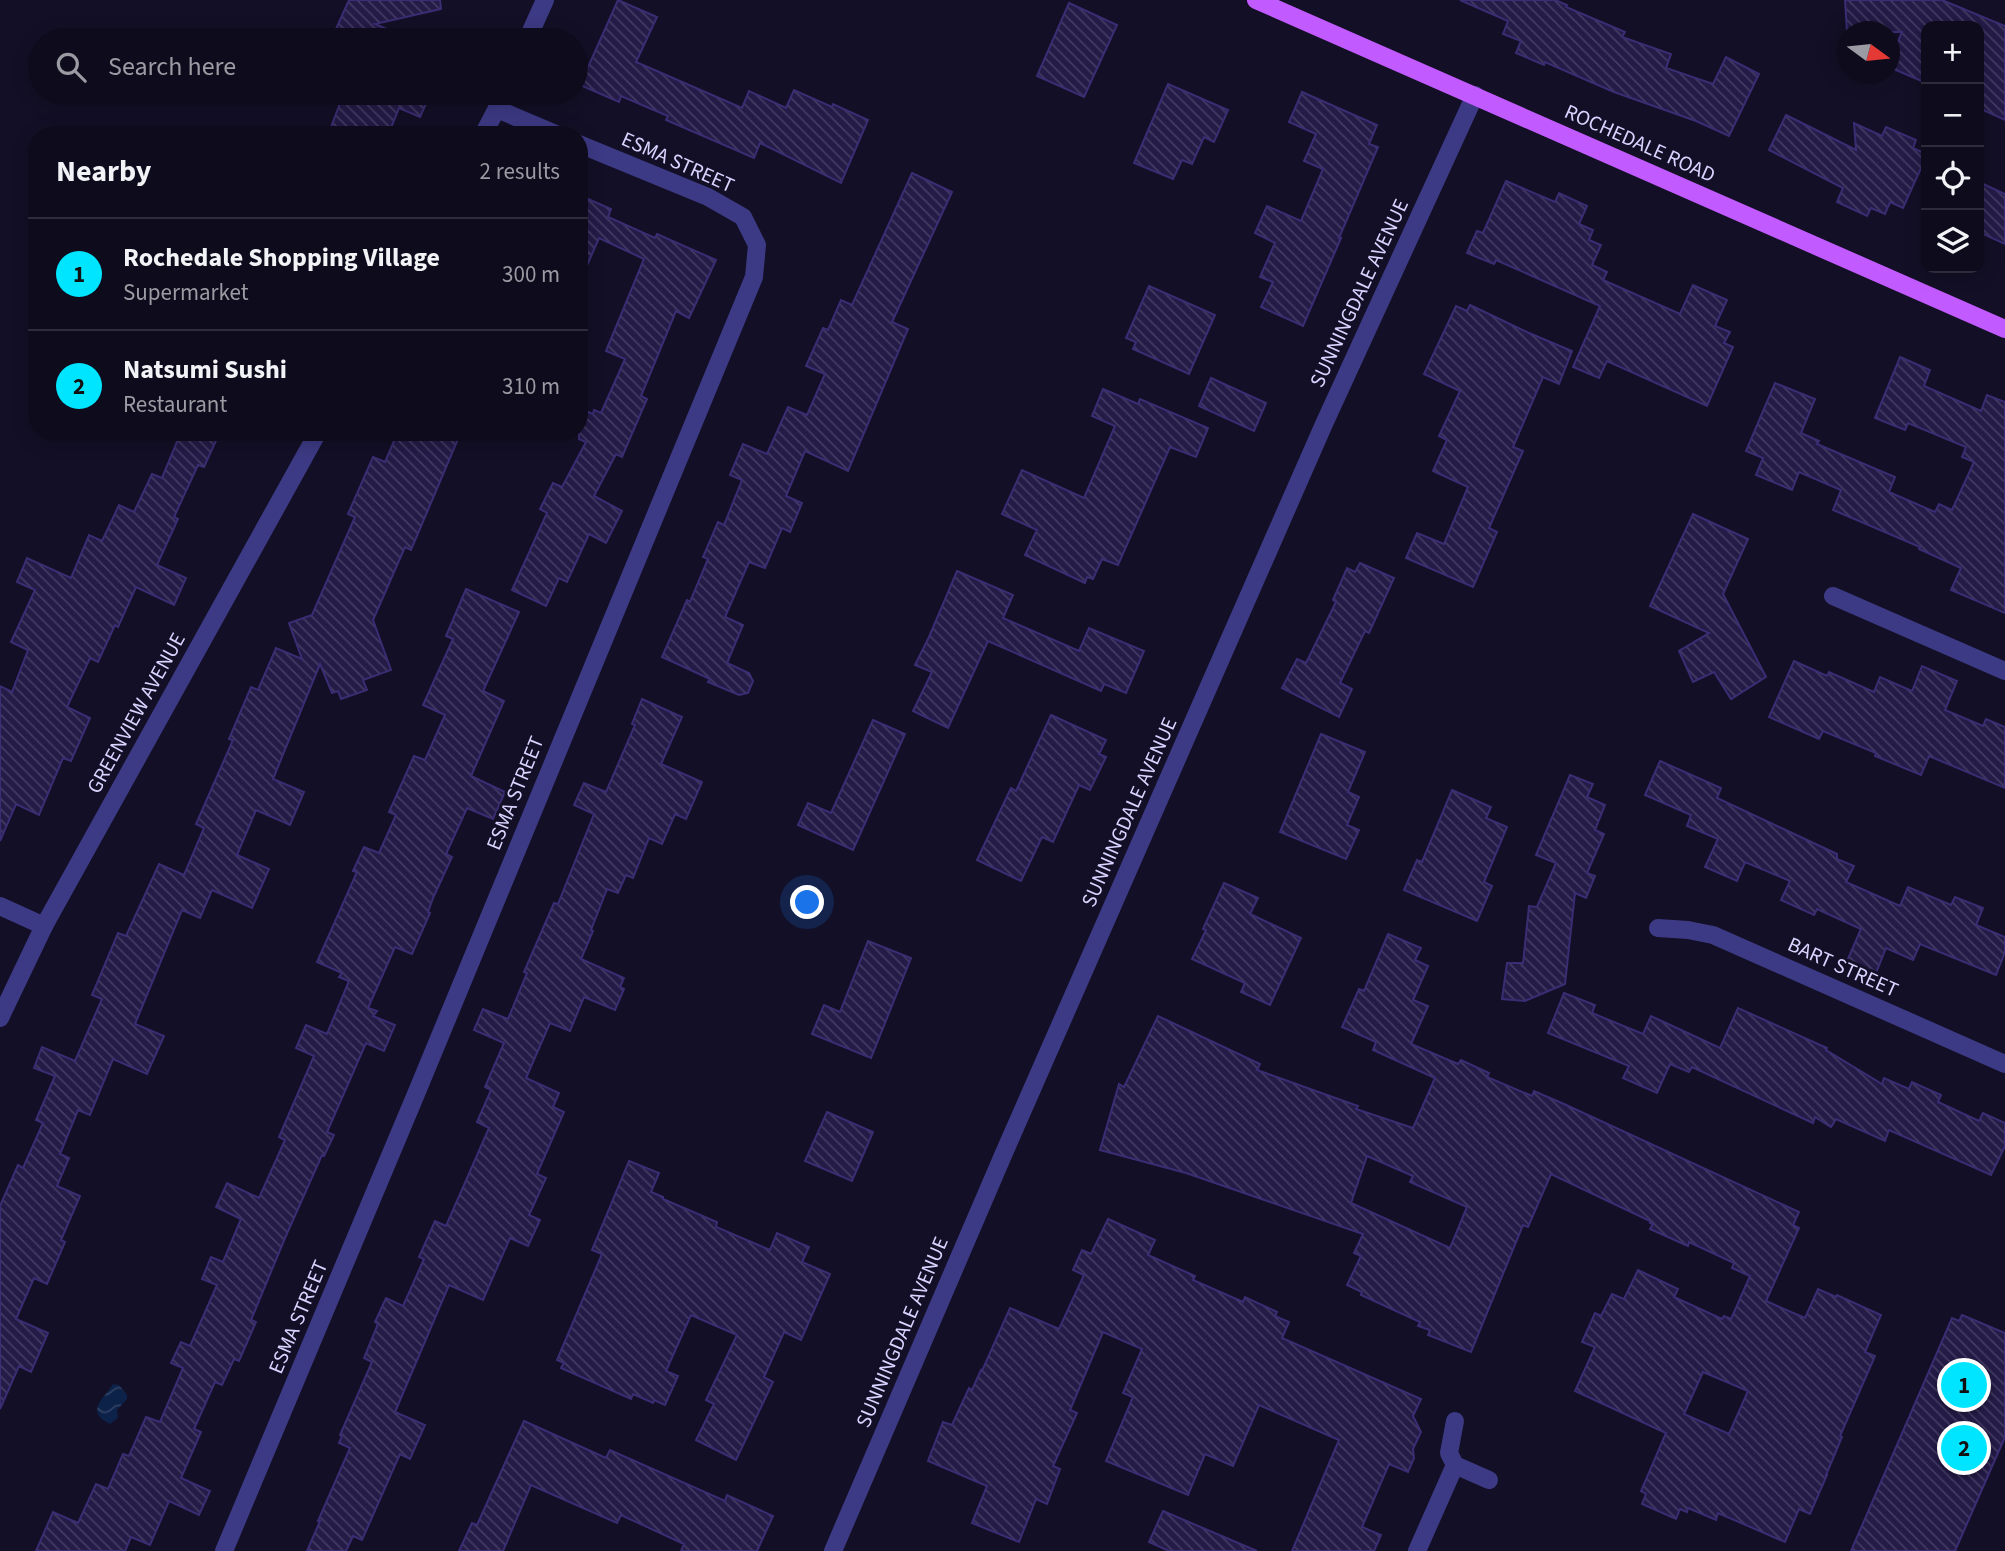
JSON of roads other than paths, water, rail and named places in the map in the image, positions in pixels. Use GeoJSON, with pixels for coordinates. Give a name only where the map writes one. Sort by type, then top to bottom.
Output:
{"type":"FeatureCollection","features":[{"type":"Feature","properties":{"kind":"main road","name":"ROCHEDALE ROAD"},"geometry":{"type":"LineString","coordinates":[[1256,0],[2005,329]]}},
{"type":"Feature","properties":{"kind":"street"},"geometry":{"type":"LineString","coordinates":[[532,28],[545,0]]}},
{"type":"Feature","properties":{"kind":"street","name":"SUNNINGDALE AVENUE"},"geometry":{"type":"LineString","coordinates":[[833,1551],[1324,424],[1475,95]]}},
{"type":"Feature","properties":{"kind":"street"},"geometry":{"type":"LineString","coordinates":[[488,126],[499,105]]}},
{"type":"Feature","properties":{"kind":"street"},"geometry":{"type":"LineString","coordinates":[[508,105],[543,126]]}},
{"type":"Feature","properties":{"kind":"street","name":"ESMA STREET"},"geometry":{"type":"LineString","coordinates":[[224,1551],[754,277],[757,245],[743,217],[708,197],[588,148]]}},
{"type":"Feature","properties":{"kind":"street","name":"GREENVIEW AVENUE"},"geometry":{"type":"LineString","coordinates":[[0,1018],[44,926],[313,441]]}},
{"type":"Feature","properties":{"kind":"street"},"geometry":{"type":"LineString","coordinates":[[1833,596],[2005,671]]}},
{"type":"Feature","properties":{"kind":"street"},"geometry":{"type":"LineString","coordinates":[[0,906],[44,926]]}},
{"type":"Feature","properties":{"kind":"street","name":"BART STREET"},"geometry":{"type":"LineString","coordinates":[[1658,928],[1713,935],[2005,1064]]}},
{"type":"Feature","properties":{"kind":"street"},"geometry":{"type":"LineString","coordinates":[[1455,1421],[1449,1452],[1455,1465],[1489,1480]]}},
{"type":"Feature","properties":{"kind":"street"},"geometry":{"type":"LineString","coordinates":[[1416,1551],[1455,1465]]}},
{"type":"Feature","properties":{"kind":"water"},"geometry":{"type":"Polygon","coordinates":[[[113,1384],[119,1385],[127,1399],[117,1410],[118,1418],[110,1424],[102,1419],[97,1410],[113,1384]]]}},
{"type":"Feature","properties":{"kind":"place","name":"Rochedale Shopping Village"},"geometry":{"type":"Point","coordinates":[1964,1385]}},
{"type":"Feature","properties":{"kind":"place","name":"Natsumi Sushi"},"geometry":{"type":"Point","coordinates":[1964,1448]}}]}
